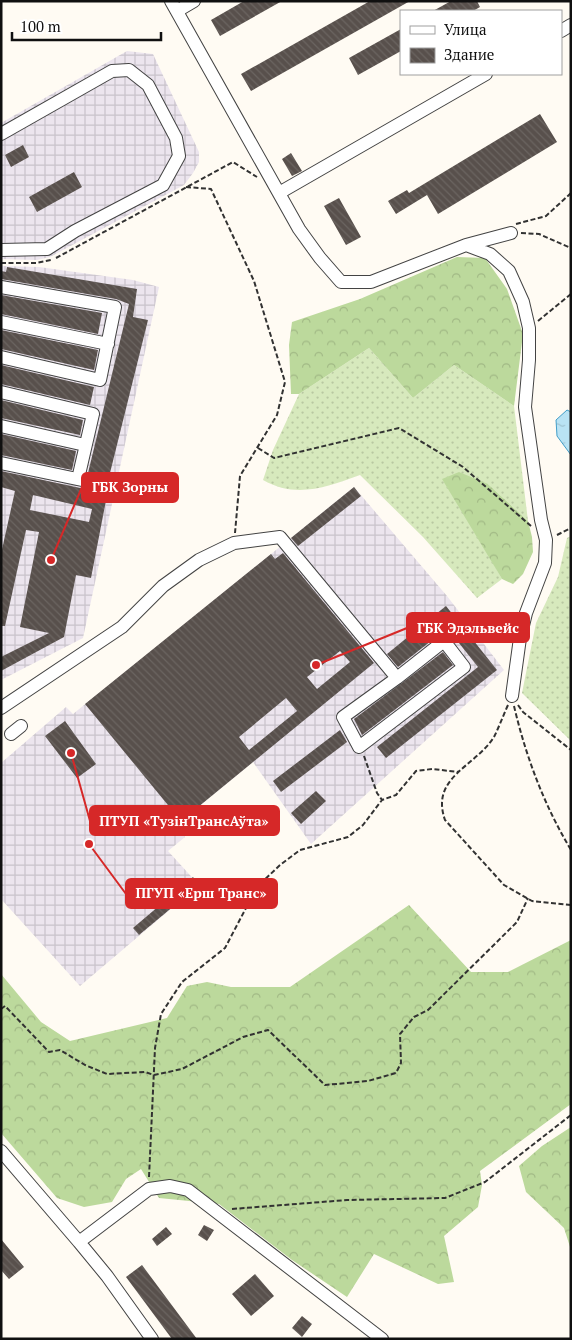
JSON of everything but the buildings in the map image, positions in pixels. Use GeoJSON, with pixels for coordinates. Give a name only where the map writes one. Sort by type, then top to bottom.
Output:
{"type":"FeatureCollection","features":[{"type":"Feature","properties":{"kind":"street"},"geometry":{"type":"LineString","coordinates":[[194,1],[174,6],[299,229],[320,258],[341,282],[371,282],[510,230]]}},
{"type":"Feature","properties":{"kind":"street"},"geometry":{"type":"LineString","coordinates":[[1,134],[112,71],[129,70],[148,85],[176,138],[179,156],[164,185],[76,231],[46,249],[1,250]]}},
{"type":"Feature","properties":{"kind":"street"},"geometry":{"type":"LineString","coordinates":[[279,193],[484,75]]}},
{"type":"Feature","properties":{"kind":"street"},"geometry":{"type":"LineString","coordinates":[[466,245],[490,254],[509,270],[523,302],[529,328],[529,360],[525,407],[541,520],[546,540],[545,563],[526,613],[520,638],[512,696]]}},
{"type":"Feature","properties":{"kind":"street"},"geometry":{"type":"LineString","coordinates":[[1,287],[115,307],[100,380],[1,356]]}},
{"type":"Feature","properties":{"kind":"street"},"geometry":{"type":"LineString","coordinates":[[1,322],[108,344]]}},
{"type":"Feature","properties":{"kind":"street"},"geometry":{"type":"LineString","coordinates":[[1,392],[93,414],[78,479]]}},
{"type":"Feature","properties":{"kind":"street"},"geometry":{"type":"LineString","coordinates":[[1,426],[85,445]]}},
{"type":"Feature","properties":{"kind":"street"},"geometry":{"type":"LineString","coordinates":[[1,463],[101,484]]}},
{"type":"Feature","properties":{"kind":"street"},"geometry":{"type":"LineString","coordinates":[[1,708],[122,627],[163,586],[199,560],[234,543],[280,537],[397,678]]}},
{"type":"Feature","properties":{"kind":"street"},"geometry":{"type":"LineString","coordinates":[[444,642],[464,667],[359,747],[343,717],[397,678],[444,642]]}},
{"type":"Feature","properties":{"kind":"street"},"geometry":{"type":"LineString","coordinates":[[1,1151],[107,1276],[152,1339]]}},
{"type":"Feature","properties":{"kind":"street"},"geometry":{"type":"LineString","coordinates":[[79,1242],[149,1189],[170,1186],[188,1190],[382,1339]]}},
{"type":"Feature","properties":{"kind":"path"},"geometry":{"type":"LineString","coordinates":[[1,263],[49,261],[81,246],[233,162],[264,182]]}},
{"type":"Feature","properties":{"kind":"path"},"geometry":{"type":"LineString","coordinates":[[186,187],[211,189],[254,281],[285,382],[277,415],[240,476],[234,543]]}},
{"type":"Feature","properties":{"kind":"path"},"geometry":{"type":"LineString","coordinates":[[510,230],[546,216],[571,193]]}},
{"type":"Feature","properties":{"kind":"path"},"geometry":{"type":"LineString","coordinates":[[510,230],[539,234],[571,248]]}},
{"type":"Feature","properties":{"kind":"path"},"geometry":{"type":"LineString","coordinates":[[529,328],[571,294]]}},
{"type":"Feature","properties":{"kind":"path"},"geometry":{"type":"LineString","coordinates":[[258,448],[274,458],[400,428],[463,467],[532,528]]}},
{"type":"Feature","properties":{"kind":"path"},"geometry":{"type":"LineString","coordinates":[[546,540],[571,528]]}},
{"type":"Feature","properties":{"kind":"path"},"geometry":{"type":"LineString","coordinates":[[512,696],[523,712],[571,750]]}},
{"type":"Feature","properties":{"kind":"path"},"geometry":{"type":"LineString","coordinates":[[512,696],[493,738],[459,772],[442,793],[441,808],[445,820],[504,884],[528,898],[571,905]]}},
{"type":"Feature","properties":{"kind":"path"},"geometry":{"type":"LineString","coordinates":[[512,696],[524,748],[541,794],[571,850]]}},
{"type":"Feature","properties":{"kind":"path"},"geometry":{"type":"LineString","coordinates":[[359,747],[382,800]]}},
{"type":"Feature","properties":{"kind":"path"},"geometry":{"type":"LineString","coordinates":[[149,1189],[155,1048],[161,1014],[182,982],[226,948],[257,886],[300,850],[348,837],[363,825],[382,800],[396,795],[416,771],[432,769],[459,772]]}},
{"type":"Feature","properties":{"kind":"path"},"geometry":{"type":"LineString","coordinates":[[1,1009],[5,1006],[49,1052],[60,1050],[85,1065],[107,1074],[145,1072],[154,1075],[182,1069],[243,1037],[268,1030],[325,1085],[368,1081],[396,1073],[401,1063],[400,1034],[414,1017],[428,1010],[517,922],[528,898]]}},
{"type":"Feature","properties":{"kind":"path"},"geometry":{"type":"LineString","coordinates":[[213,1211],[347,1200],[445,1198],[485,1182],[571,1115]]}},
{"type":"Feature","properties":{"kind":"shaded area"},"geometry":{"type":"Polygon","coordinates":[[[127,51],[153,54],[199,152],[199,162],[193,173],[184,185],[50,257],[37,260],[1,259],[1,123],[127,51]]]}},
{"type":"Feature","properties":{"kind":"shaded area"},"geometry":{"type":"Polygon","coordinates":[[[1,266],[39,267],[133,280],[159,287],[83,638],[1,680],[1,266]]]}},
{"type":"Feature","properties":{"kind":"shaded area"},"geometry":{"type":"Polygon","coordinates":[[[354,487],[447,596],[504,670],[311,844],[253,762],[181,821],[178,817],[173,822],[185,837],[168,851],[199,885],[80,986],[1,899],[1,763],[66,707],[73,714],[354,487]]]}},
{"type":"Feature","properties":{"kind":"green space"},"geometry":{"type":"Polygon","coordinates":[[[457,257],[485,258],[507,289],[523,334],[514,406],[454,365],[413,398],[369,348],[299,394],[291,394],[289,345],[292,322],[360,299],[457,257]]]}},
{"type":"Feature","properties":{"kind":"green space"},"geometry":{"type":"Polygon","coordinates":[[[369,348],[413,398],[454,365],[514,406],[528,521],[488,484],[480,540],[502,579],[477,598],[423,537],[360,475],[324,487],[299,490],[275,486],[263,480],[273,450],[299,394],[369,348]]]}},
{"type":"Feature","properties":{"kind":"green space"},"geometry":{"type":"Polygon","coordinates":[[[459,472],[488,484],[528,521],[533,552],[523,574],[513,584],[502,579],[442,479],[459,472]]]}},
{"type":"Feature","properties":{"kind":"green space"},"geometry":{"type":"Polygon","coordinates":[[[571,536],[571,741],[522,693],[536,623],[558,577],[567,538],[571,536]]]}},
{"type":"Feature","properties":{"kind":"green space"},"geometry":{"type":"Polygon","coordinates":[[[409,905],[471,972],[508,972],[571,940],[571,1104],[480,1171],[482,1185],[478,1207],[444,1236],[454,1282],[438,1284],[374,1254],[347,1297],[292,1260],[219,1204],[159,1198],[141,1169],[126,1179],[112,1202],[84,1207],[57,1198],[1,1133],[1,974],[41,1022],[70,1041],[167,1018],[187,986],[207,982],[231,987],[290,987],[409,905]]]}},
{"type":"Feature","properties":{"kind":"green space"},"geometry":{"type":"Polygon","coordinates":[[[571,1127],[571,1250],[564,1228],[526,1192],[519,1166],[542,1146],[571,1127]]]}},
{"type":"Feature","properties":{"kind":"water"},"geometry":{"type":"Polygon","coordinates":[[[567,410],[571,412],[571,455],[557,436],[556,420],[567,410]]]}},
{"type":"Feature","properties":{"kind":"place","name":"ГБК Зорны"},"geometry":{"type":"Point","coordinates":[51,560]}},
{"type":"Feature","properties":{"kind":"place","name":"ГБК Эдэльвейс"},"geometry":{"type":"Point","coordinates":[316,665]}},
{"type":"Feature","properties":{"kind":"place","name":"ПТУП «ТузінТрансАўта»"},"geometry":{"type":"Point","coordinates":[71,753]}},
{"type":"Feature","properties":{"kind":"place","name":"ПГУП «Ерш Транс»"},"geometry":{"type":"Point","coordinates":[89,844]}}]}
